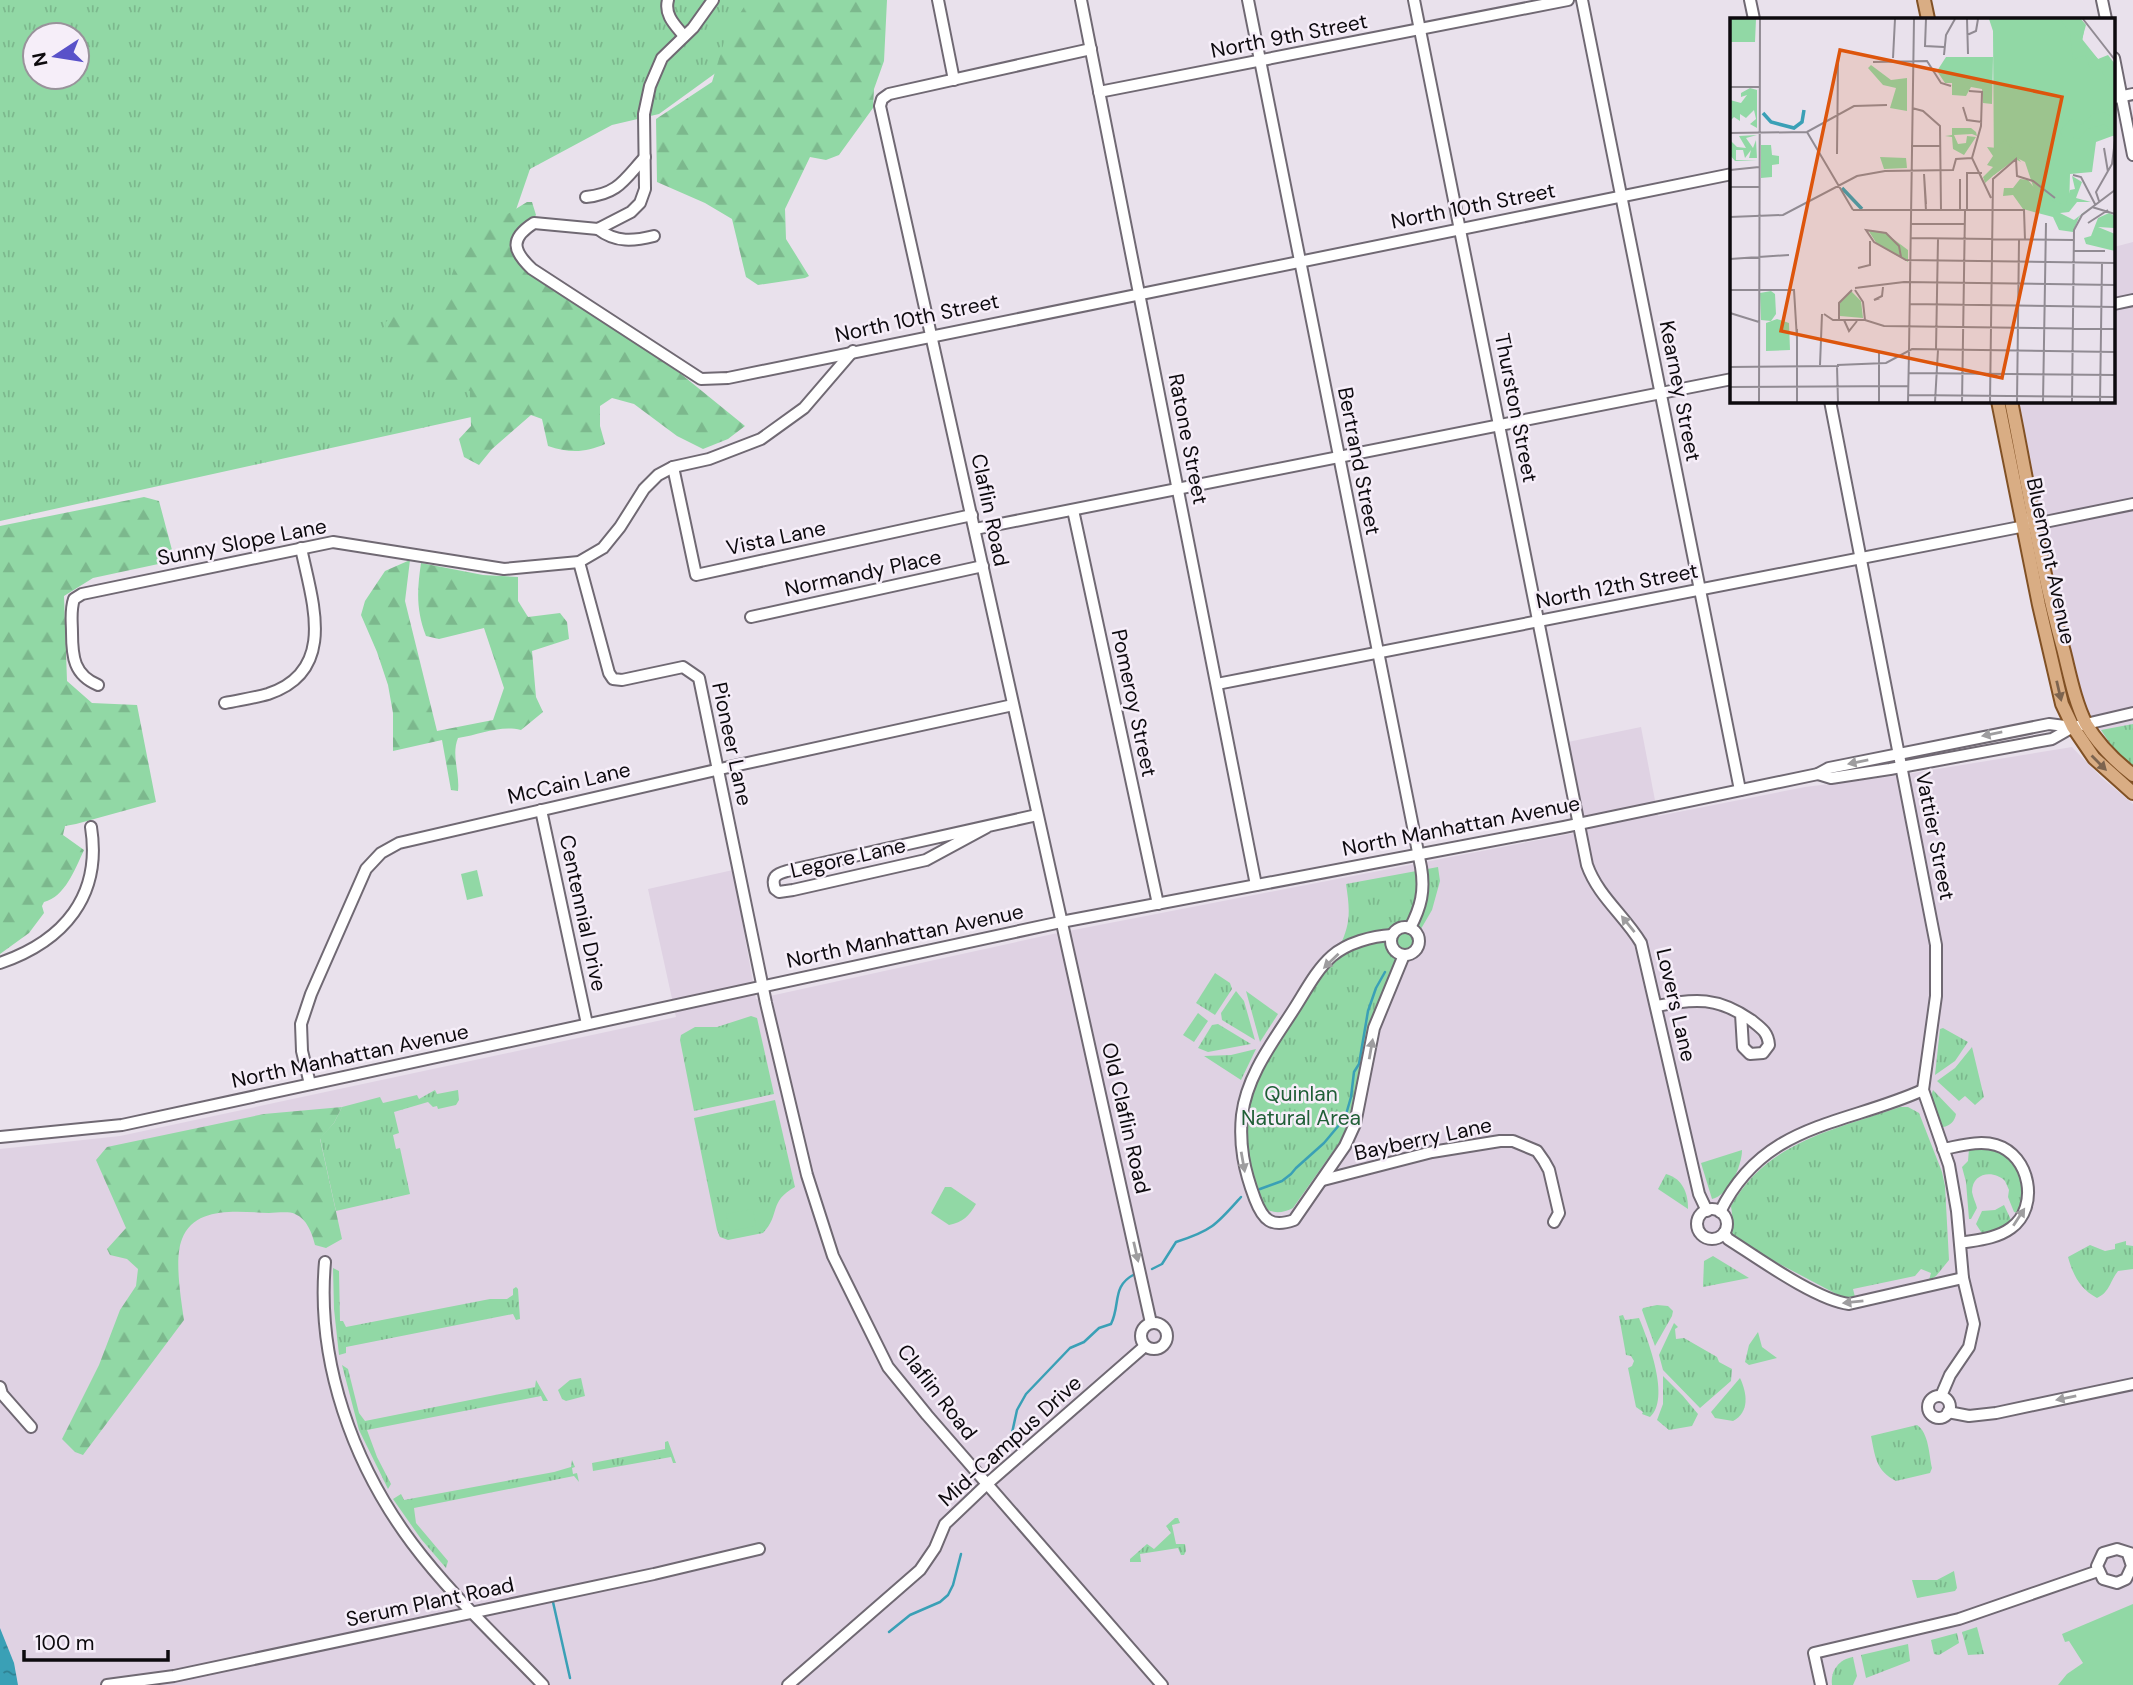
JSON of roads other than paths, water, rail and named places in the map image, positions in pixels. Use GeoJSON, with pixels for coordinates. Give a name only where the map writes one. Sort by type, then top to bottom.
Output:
{"type":"FeatureCollection","features":[{"type":"Feature","properties":{"kind":"main road"},"geometry":{"type":"LineString","coordinates":[[1924,0],[1928,18]]}},
{"type":"Feature","properties":{"kind":"main road","name":"Bluemont Avenue"},"geometry":{"type":"LineString","coordinates":[[1998,402],[2014,473],[2077,700],[2086,723],[2112,758],[2133,775]]}},
{"type":"Feature","properties":{"kind":"main road","name":"Bluemont Avenue"},"geometry":{"type":"LineString","coordinates":[[2011,402],[2039,605],[2062,704],[2073,727],[2094,758],[2133,793]]}},
{"type":"Feature","properties":{"kind":"street"},"geometry":{"type":"LineString","coordinates":[[668,0],[666,8],[671,20],[684,36]]}},
{"type":"Feature","properties":{"kind":"street"},"geometry":{"type":"LineString","coordinates":[[598,229],[631,212],[640,203],[645,189],[644,114],[650,86],[662,58],[713,0]]}},
{"type":"Feature","properties":{"kind":"street"},"geometry":{"type":"LineString","coordinates":[[938,0],[954,79],[1091,49]]}},
{"type":"Feature","properties":{"kind":"street","name":"Ratone Street"},"geometry":{"type":"LineString","coordinates":[[1081,0],[1256,885]]}},
{"type":"Feature","properties":{"kind":"street","name":"Bertrand Street"},"geometry":{"type":"LineString","coordinates":[[1248,0],[1424,886],[1419,909],[1410,928]]}},
{"type":"Feature","properties":{"kind":"street","name":"Thurston Street"},"geometry":{"type":"LineString","coordinates":[[1415,0],[1579,824]]}},
{"type":"Feature","properties":{"kind":"street","name":"North 9th Street"},"geometry":{"type":"LineString","coordinates":[[1100,92],[1568,0]]}},
{"type":"Feature","properties":{"kind":"street","name":"Kearney Street"},"geometry":{"type":"LineString","coordinates":[[1582,0],[1740,790]]}},
{"type":"Feature","properties":{"kind":"street"},"geometry":{"type":"LineString","coordinates":[[1750,0],[1754,18]]}},
{"type":"Feature","properties":{"kind":"street"},"geometry":{"type":"LineString","coordinates":[[2102,0],[2106,18]]}},
{"type":"Feature","properties":{"kind":"street"},"geometry":{"type":"LineString","coordinates":[[2116,66],[2133,155]]}},
{"type":"Feature","properties":{"kind":"street","name":"Claflin Road"},"geometry":{"type":"LineString","coordinates":[[954,79],[889,94],[882,99],[880,106],[1061,922]]}},
{"type":"Feature","properties":{"kind":"street"},"geometry":{"type":"LineString","coordinates":[[586,197],[604,195],[622,183],[645,158]]}},
{"type":"Feature","properties":{"kind":"street","name":"North 10th Street"},"geometry":{"type":"LineString","coordinates":[[598,229],[534,223],[517,238],[518,256],[532,270],[701,380],[727,378],[932,334],[1730,174]]}},
{"type":"Feature","properties":{"kind":"street"},"geometry":{"type":"LineString","coordinates":[[598,229],[618,240],[654,236]]}},
{"type":"Feature","properties":{"kind":"street","name":"Sunny Slope Lane"},"geometry":{"type":"LineString","coordinates":[[98,685],[88,681],[74,663],[71,609],[74,599],[82,594],[333,542],[504,569],[579,562],[603,548],[644,489],[658,475],[673,467],[709,459],[761,439],[804,408],[853,351]]}},
{"type":"Feature","properties":{"kind":"street"},"geometry":{"type":"LineString","coordinates":[[975,529],[1730,379]]}},
{"type":"Feature","properties":{"kind":"street","name":"Vattier Street"},"geometry":{"type":"LineString","coordinates":[[1830,402],[1936,945],[1936,1005],[1923,1090],[1951,1177],[1963,1278]]}},
{"type":"Feature","properties":{"kind":"street","name":"Vista Lane"},"geometry":{"type":"LineString","coordinates":[[673,467],[696,575],[972,515]]}},
{"type":"Feature","properties":{"kind":"street","name":"North 12th Street"},"geometry":{"type":"LineString","coordinates":[[1217,684],[2133,504]]}},
{"type":"Feature","properties":{"kind":"street","name":"Pomeroy Street"},"geometry":{"type":"LineString","coordinates":[[1073,510],[1158,904]]}},
{"type":"Feature","properties":{"kind":"street"},"geometry":{"type":"LineString","coordinates":[[225,703],[269,694],[289,684],[302,674],[310,659],[316,639],[315,612],[301,548]]}},
{"type":"Feature","properties":{"kind":"street","name":"Pioneer Lane"},"geometry":{"type":"LineString","coordinates":[[579,562],[608,673],[613,679],[622,680],[683,667],[699,678],[763,985]]}},
{"type":"Feature","properties":{"kind":"street","name":"Normandy Place"},"geometry":{"type":"LineString","coordinates":[[751,617],[983,566]]}},
{"type":"Feature","properties":{"kind":"street","name":"McCain Lane"},"geometry":{"type":"LineString","coordinates":[[310,1084],[302,1051],[301,1024],[311,993],[366,869],[381,853],[399,842],[1013,705]]}},
{"type":"Feature","properties":{"kind":"street","name":"North Manhattan Avenue"},"geometry":{"type":"LineString","coordinates":[[1818,774],[1831,778],[2052,739],[2073,727],[2133,713]]}},
{"type":"Feature","properties":{"kind":"street","name":"North Manhattan Avenue"},"geometry":{"type":"LineString","coordinates":[[0,1138],[122,1125],[1061,922],[1579,824],[1818,774],[1829,768],[2049,724],[2073,727]]}},
{"type":"Feature","properties":{"kind":"street","name":"Centennial Drive"},"geometry":{"type":"LineString","coordinates":[[541,810],[587,1024]]}},
{"type":"Feature","properties":{"kind":"street","name":"Legore Lane"},"geometry":{"type":"LineString","coordinates":[[987,827],[926,860],[793,890],[779,892],[775,890],[773,883],[773,878],[778,873],[1037,815]]}},
{"type":"Feature","properties":{"kind":"street","name":"Lovers Lane"},"geometry":{"type":"LineString","coordinates":[[1579,824],[1589,872],[1599,892],[1641,943],[1699,1194],[1707,1210]]}},
{"type":"Feature","properties":{"kind":"street"},"geometry":{"type":"LineString","coordinates":[[0,963],[27,953],[41,944],[61,927],[81,902],[93,868],[91,827]]}},
{"type":"Feature","properties":{"kind":"street","name":"Old Claflin Road"},"geometry":{"type":"LineString","coordinates":[[1061,922],[1151,1323]]}},
{"type":"Feature","properties":{"kind":"street"},"geometry":{"type":"LineString","coordinates":[[1392,935],[1366,939],[1332,956],[1300,1000],[1257,1068],[1249,1087],[1242,1112],[1242,1159],[1260,1213],[1277,1224],[1294,1220],[1345,1146],[1355,1124],[1374,1028],[1404,955],[1412,952],[1418,945],[1418,936],[1410,928],[1398,928],[1392,935],[1393,949],[1404,955]]}},
{"type":"Feature","properties":{"kind":"street","name":"Claflin Road"},"geometry":{"type":"LineString","coordinates":[[763,985],[807,1175],[833,1256],[888,1367],[1162,1685]]}},
{"type":"Feature","properties":{"kind":"street"},"geometry":{"type":"LineString","coordinates":[[1657,1006],[1701,1000],[1719,1002],[1741,1014]]}},
{"type":"Feature","properties":{"kind":"street"},"geometry":{"type":"LineString","coordinates":[[1720,1212],[1731,1189],[1750,1167],[1797,1134],[1923,1090]]}},
{"type":"Feature","properties":{"kind":"street","name":"Bayberry Lane"},"geometry":{"type":"LineString","coordinates":[[1322,1180],[1432,1152],[1514,1141],[1537,1151],[1546,1165],[1559,1213],[1554,1222]]}},
{"type":"Feature","properties":{"kind":"street"},"geometry":{"type":"LineString","coordinates":[[1943,1149],[1974,1143],[2003,1148],[2019,1161],[2029,1187],[2026,1206],[2019,1221],[2011,1228],[1987,1239],[1960,1243]]}},
{"type":"Feature","properties":{"kind":"street"},"geometry":{"type":"LineString","coordinates":[[1724,1233],[1711,1239],[1700,1231],[1699,1219],[1707,1210],[1720,1212],[1727,1222],[1724,1233],[1728,1240],[1836,1303],[1849,1304],[1963,1278],[1972,1313],[1973,1336],[1941,1396],[1931,1400],[1929,1410],[1936,1417],[1943,1417],[1948,1412],[1949,1402],[1941,1396]]}},
{"type":"Feature","properties":{"kind":"street"},"geometry":{"type":"LineString","coordinates":[[325,1262],[324,1308],[331,1362],[342,1406],[361,1457],[383,1498],[414,1545],[543,1685]]}},
{"type":"Feature","properties":{"kind":"street"},"geometry":{"type":"LineString","coordinates":[[1151,1323],[1165,1328],[1166,1340],[1156,1349],[1144,1346],[1140,1338],[1144,1327],[1151,1323]]}},
{"type":"Feature","properties":{"kind":"street","name":"Mid-Campus Drive"},"geometry":{"type":"LineString","coordinates":[[788,1685],[920,1570],[935,1548],[945,1524],[987,1484],[1144,1346]]}},
{"type":"Feature","properties":{"kind":"street"},"geometry":{"type":"LineString","coordinates":[[1948,1412],[1969,1416],[1996,1413],[2133,1384]]}},
{"type":"Feature","properties":{"kind":"street"},"geometry":{"type":"LineString","coordinates":[[0,1387],[2,1394],[31,1427]]}},
{"type":"Feature","properties":{"kind":"street","name":"Serum Plant Road"},"geometry":{"type":"LineString","coordinates":[[107,1685],[174,1676],[654,1574],[759,1549]]}},
{"type":"Feature","properties":{"kind":"street"},"geometry":{"type":"LineString","coordinates":[[2117,1549],[2131,1562],[2126,1579],[2117,1583],[2107,1582],[2098,1571],[2098,1561],[2108,1550],[2117,1549]]}},
{"type":"Feature","properties":{"kind":"street"},"geometry":{"type":"LineString","coordinates":[[1821,1685],[1814,1653],[1959,1619],[2098,1571]]}},
{"type":"Feature","properties":{"kind":"water"},"geometry":{"type":"Polygon","coordinates":[[[0,1628],[14,1663],[18,1685],[0,1685],[0,1628]]]}},
{"type":"Feature","properties":{"kind":"waterway"},"geometry":{"type":"LineString","coordinates":[[1260,1189],[1282,1181],[1291,1174],[1324,1143],[1345,1118],[1354,1072],[1359,1064],[1368,1011],[1385,972]]}},
{"type":"Feature","properties":{"kind":"waterway"},"geometry":{"type":"LineString","coordinates":[[1152,1269],[1162,1264],[1176,1242],[1213,1226],[1241,1197]]}},
{"type":"Feature","properties":{"kind":"waterway"},"geometry":{"type":"LineString","coordinates":[[997,1461],[1012,1433],[1017,1410],[1026,1394],[1070,1348],[1084,1342],[1099,1328],[1111,1324],[1119,1290],[1127,1279],[1135,1274]]}},
{"type":"Feature","properties":{"kind":"waterway"},"geometry":{"type":"LineString","coordinates":[[889,1632],[910,1615],[940,1602],[948,1595],[961,1554]]}},
{"type":"Feature","properties":{"kind":"waterway"},"geometry":{"type":"LineString","coordinates":[[553,1602],[570,1678]]}},
{"type":"Feature","properties":{"kind":"park label","name":"Quinlan Natural Area"},"geometry":{"type":"Point","coordinates":[1301,1106]}}]}
